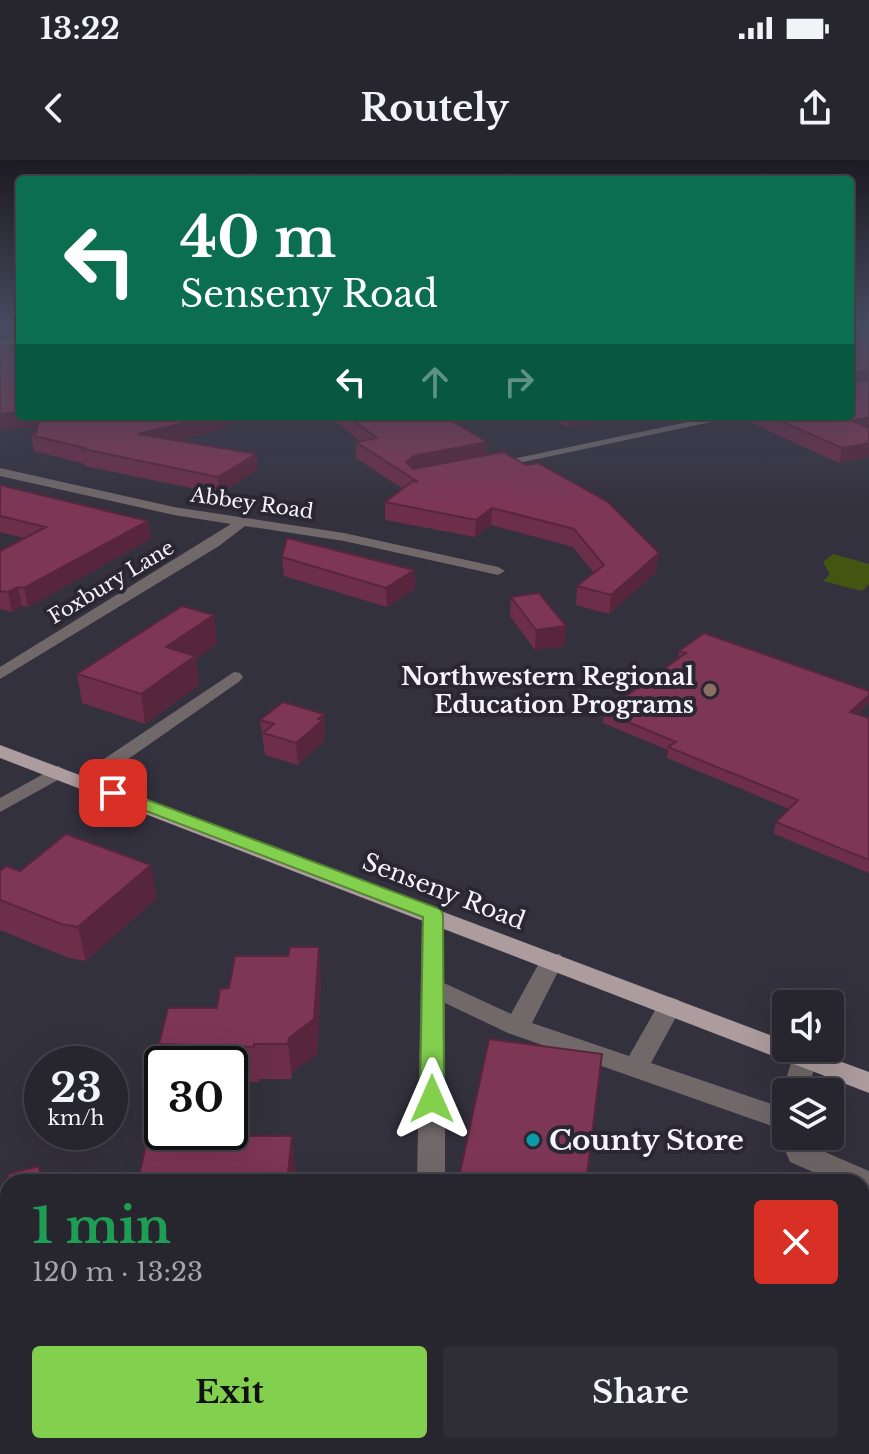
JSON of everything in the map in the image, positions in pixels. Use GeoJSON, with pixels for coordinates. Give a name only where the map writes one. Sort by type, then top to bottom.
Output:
{"type":"FeatureCollection","features":[{"type":"Feature","properties":{"kind":"main road","name":"Senseny Road"},"geometry":{"type":"LineString","coordinates":[[0,751],[772,1045]]}},
{"type":"Feature","properties":{"kind":"main road","name":"Senseny Road"},"geometry":{"type":"LineString","coordinates":[[816,1062],[869,1083]]}},
{"type":"Feature","properties":{"kind":"street"},"geometry":{"type":"LineString","coordinates":[[475,468],[713,420]]}},
{"type":"Feature","properties":{"kind":"street","name":"Abbey Road"},"geometry":{"type":"LineString","coordinates":[[0,472],[174,511],[358,540],[498,571]]}},
{"type":"Feature","properties":{"kind":"street","name":"Foxbury Lane"},"geometry":{"type":"LineString","coordinates":[[0,674],[214,543],[242,522]]}},
{"type":"Feature","properties":{"kind":"street"},"geometry":{"type":"LineString","coordinates":[[84,781],[234,677]]}},
{"type":"Feature","properties":{"kind":"street"},"geometry":{"type":"LineString","coordinates":[[0,806],[58,772]]}},
{"type":"Feature","properties":{"kind":"street"},"geometry":{"type":"LineString","coordinates":[[431,1174],[433,914]]}},
{"type":"Feature","properties":{"kind":"street"},"geometry":{"type":"LineString","coordinates":[[517,1027],[552,960]]}},
{"type":"Feature","properties":{"kind":"street"},"geometry":{"type":"LineString","coordinates":[[433,988],[517,1027],[772,1115]]}},
{"type":"Feature","properties":{"kind":"street"},"geometry":{"type":"LineString","coordinates":[[635,1068],[670,1006]]}},
{"type":"Feature","properties":{"kind":"street"},"geometry":{"type":"LineString","coordinates":[[798,1150],[800,1154],[846,1174]]}},
{"type":"Feature","properties":{"kind":"green space"},"geometry":{"type":"Polygon","coordinates":[[[833,554],[869,564],[869,584],[862,591],[823,581],[830,574],[823,562],[833,554]]]}},
{"type":"Feature","properties":{"kind":"building"},"geometry":{"type":"Polygon","coordinates":[[[0,386],[16,386],[16,412],[0,414],[0,386]]]}},
{"type":"Feature","properties":{"kind":"building"},"geometry":{"type":"Polygon","coordinates":[[[854,386],[869,386],[869,417],[852,421],[869,428],[869,443],[842,448],[779,420],[854,420],[854,386]]]}},
{"type":"Feature","properties":{"kind":"building"},"geometry":{"type":"Polygon","coordinates":[[[39,420],[196,420],[138,434],[256,454],[218,477],[31,435],[36,433],[39,420]]]}},
{"type":"Feature","properties":{"kind":"building"},"geometry":{"type":"Polygon","coordinates":[[[352,420],[451,420],[487,442],[414,456],[406,462],[413,469],[503,452],[526,465],[538,463],[608,502],[659,553],[611,595],[577,586],[604,565],[574,529],[492,508],[476,520],[385,502],[413,481],[418,482],[356,442],[377,438],[352,420]]]}},
{"type":"Feature","properties":{"kind":"building"},"geometry":{"type":"Polygon","coordinates":[[[0,485],[148,521],[24,588],[0,591],[0,551],[46,527],[0,516],[0,485]]]}},
{"type":"Feature","properties":{"kind":"building"},"geometry":{"type":"Polygon","coordinates":[[[287,538],[414,570],[386,588],[282,557],[287,538]]]}},
{"type":"Feature","properties":{"kind":"building"},"geometry":{"type":"Polygon","coordinates":[[[539,593],[566,626],[536,630],[511,597],[539,593]]]}},
{"type":"Feature","properties":{"kind":"building"},"geometry":{"type":"Polygon","coordinates":[[[182,606],[214,615],[166,647],[195,656],[141,694],[77,674],[182,606]]]}},
{"type":"Feature","properties":{"kind":"building"},"geometry":{"type":"Polygon","coordinates":[[[704,633],[869,691],[869,695],[850,712],[869,718],[869,860],[776,822],[798,800],[668,747],[676,742],[604,712],[686,653],[679,651],[704,633]]]}},
{"type":"Feature","properties":{"kind":"building"},"geometry":{"type":"Polygon","coordinates":[[[283,702],[324,714],[318,719],[323,720],[296,743],[263,733],[274,724],[260,720],[283,702]]]}},
{"type":"Feature","properties":{"kind":"building"},"geometry":{"type":"Polygon","coordinates":[[[66,834],[151,865],[78,927],[61,924],[0,900],[0,871],[6,866],[20,871],[66,834]]]}},
{"type":"Feature","properties":{"kind":"building"},"geometry":{"type":"Polygon","coordinates":[[[290,947],[319,947],[314,1019],[289,1038],[288,1044],[254,1044],[254,1047],[159,1044],[168,1008],[217,1008],[220,989],[229,988],[235,956],[288,956],[290,947]]]}},
{"type":"Feature","properties":{"kind":"building","name":"County Store"},"geometry":{"type":"Polygon","coordinates":[[[489,1039],[602,1054],[587,1174],[460,1174],[489,1039]]]}},
{"type":"Feature","properties":{"kind":"building"},"geometry":{"type":"Polygon","coordinates":[[[248,1136],[292,1136],[288,1174],[140,1174],[145,1150],[248,1150],[248,1136]]]}},
{"type":"Feature","properties":{"kind":"building"},"geometry":{"type":"Polygon","coordinates":[[[39,1166],[40,1174],[8,1174],[39,1166]]]}},
{"type":"Feature","properties":{"kind":"place","name":"Northwestern Regional Education Programs"},"geometry":{"type":"Point","coordinates":[710,690]}},
{"type":"Feature","properties":{"kind":"place","name":"County Store"},"geometry":{"type":"Point","coordinates":[533,1140]}},
{"type":"Feature","properties":{"kind":"route"},"geometry":{"type":"LineString","coordinates":[[113,793],[433,914],[432,1099]]}}]}
